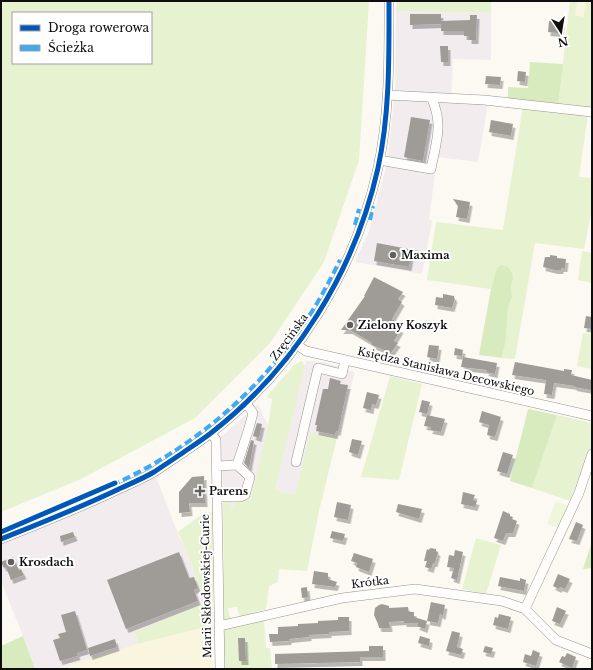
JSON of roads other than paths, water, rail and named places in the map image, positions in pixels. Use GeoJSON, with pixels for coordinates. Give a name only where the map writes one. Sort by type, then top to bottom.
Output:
{"type":"FeatureCollection","features":[{"type":"Feature","properties":{"kind":"street","name":"Zręcińska"},"geometry":{"type":"LineString","coordinates":[[1,539],[91,502],[154,472],[211,433],[246,403],[271,377],[297,345],[324,305],[351,252],[370,198],[384,130],[387,95],[389,1]]}},
{"type":"Feature","properties":{"kind":"street"},"geometry":{"type":"LineString","coordinates":[[387,95],[484,100],[592,112]]}},
{"type":"Feature","properties":{"kind":"street"},"geometry":{"type":"LineString","coordinates":[[379,160],[431,169],[438,130],[438,118],[436,108],[431,97]]}},
{"type":"Feature","properties":{"kind":"street","name":"Księdza Stanisława Decowskiego"},"geometry":{"type":"LineString","coordinates":[[297,345],[306,351],[592,416]]}},
{"type":"Feature","properties":{"kind":"street"},"geometry":{"type":"LineString","coordinates":[[296,462],[318,368],[342,374],[345,360]]}},
{"type":"Feature","properties":{"kind":"street"},"geometry":{"type":"LineString","coordinates":[[237,465],[253,413],[246,403]]}},
{"type":"Feature","properties":{"kind":"street","name":"Marii Skłodowskiej-Curie"},"geometry":{"type":"LineString","coordinates":[[211,433],[216,440],[217,466],[220,669]]}},
{"type":"Feature","properties":{"kind":"street"},"geometry":{"type":"LineString","coordinates":[[592,454],[579,493],[525,609],[556,640],[592,654]]}},
{"type":"Feature","properties":{"kind":"street"},"geometry":{"type":"LineString","coordinates":[[217,466],[237,465],[250,477],[245,495],[240,497],[217,497]]}},
{"type":"Feature","properties":{"kind":"street","name":"Krótka"},"geometry":{"type":"LineString","coordinates":[[219,626],[342,598],[415,589],[502,601],[525,609]]}},
{"type":"Feature","properties":{"kind":"place","name":"Maxima"},"geometry":{"type":"Point","coordinates":[393,255]}},
{"type":"Feature","properties":{"kind":"place","name":"Zielony Koszyk"},"geometry":{"type":"Point","coordinates":[350,325]}},
{"type":"Feature","properties":{"kind":"place","name":"Parens"},"geometry":{"type":"Point","coordinates":[200,491]}},
{"type":"Feature","properties":{"kind":"place","name":"Krosdach"},"geometry":{"type":"Point","coordinates":[11,562]}}]}
